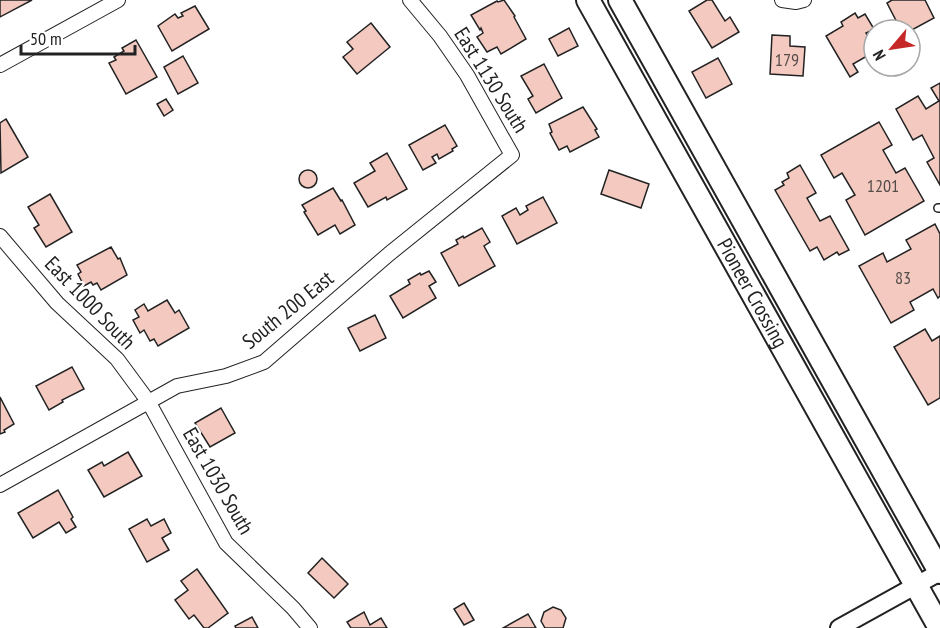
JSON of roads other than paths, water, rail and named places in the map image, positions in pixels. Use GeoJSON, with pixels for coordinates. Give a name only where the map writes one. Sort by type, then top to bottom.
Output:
{"type":"FeatureCollection","features":[{"type":"Feature","properties":{"kind":"highway","name":"Pioneer Crossing"},"geometry":{"type":"LineString","coordinates":[[588,0],[939,626]]}},
{"type":"Feature","properties":{"kind":"highway","name":"Pioneer Crossing"},"geometry":{"type":"LineString","coordinates":[[620,0],[940,572]]}},
{"type":"Feature","properties":{"kind":"street"},"geometry":{"type":"LineString","coordinates":[[0,65],[118,0]]}},
{"type":"Feature","properties":{"kind":"street","name":"East 1130 South"},"geometry":{"type":"LineString","coordinates":[[410,0],[440,36],[467,75],[513,155]]}},
{"type":"Feature","properties":{"kind":"street"},"geometry":{"type":"LineString","coordinates":[[782,0],[796,2],[804,0]]}},
{"type":"Feature","properties":{"kind":"street","name":"South 200 East"},"geometry":{"type":"LineString","coordinates":[[0,484],[177,386],[226,376],[264,362],[389,254],[513,155]]}},
{"type":"Feature","properties":{"kind":"street","name":"East 1000 South"},"geometry":{"type":"LineString","coordinates":[[0,236],[57,303],[117,359],[148,401]]}},
{"type":"Feature","properties":{"kind":"street","name":"East 1030 South"},"geometry":{"type":"LineString","coordinates":[[148,401],[226,543],[293,608],[310,628]]}},
{"type":"Feature","properties":{"kind":"street"},"geometry":{"type":"LineString","coordinates":[[839,628],[940,572]]}}]}
